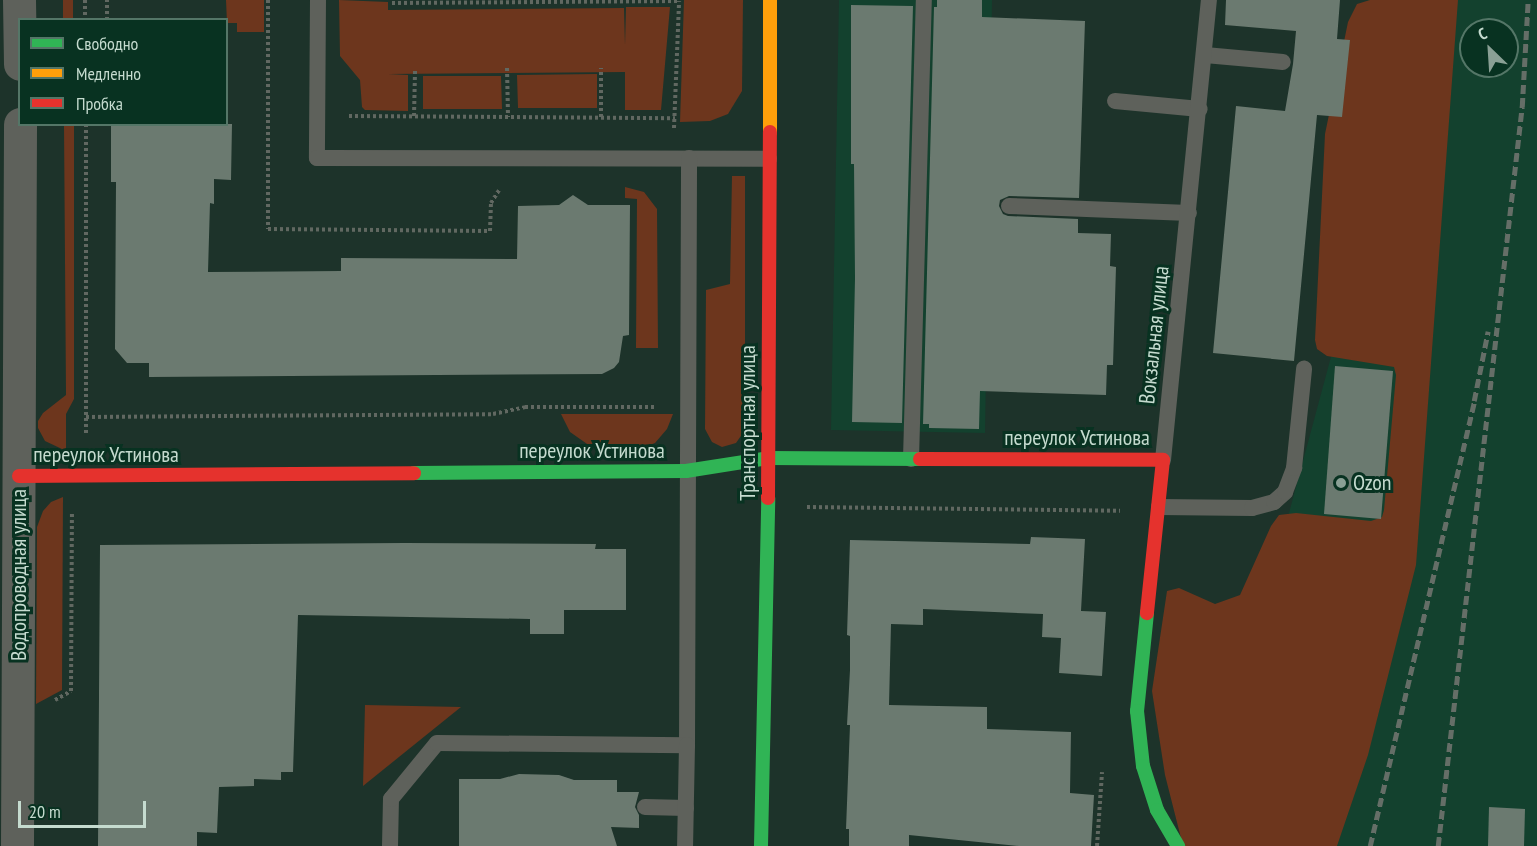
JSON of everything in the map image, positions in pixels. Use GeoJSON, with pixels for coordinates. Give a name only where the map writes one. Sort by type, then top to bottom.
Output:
{"type":"FeatureCollection","features":[{"type":"Feature","properties":{"kind":"street"},"geometry":{"type":"LineString","coordinates":[[18,0],[19,18]]}},
{"type":"Feature","properties":{"kind":"street","name":"Транспортная улица"},"geometry":{"type":"LineString","coordinates":[[761,846],[769,458],[770,0]]}},
{"type":"Feature","properties":{"kind":"street","name":"Водопроводная улица"},"geometry":{"type":"LineString","coordinates":[[14,130],[20,476],[13,730],[17,846]]}},
{"type":"Feature","properties":{"kind":"street","name":"переулок Устинова"},"geometry":{"type":"LineString","coordinates":[[20,476],[686,471],[769,458],[1163,460]]}},
{"type":"Feature","properties":{"kind":"street","name":"Вокзальная улица"},"geometry":{"type":"LineString","coordinates":[[1163,460],[1137,711],[1143,766],[1157,810],[1178,846]]}},
{"type":"Feature","properties":{"kind":"lane"},"geometry":{"type":"LineString","coordinates":[[318,0],[317,158],[769,159]]}},
{"type":"Feature","properties":{"kind":"lane"},"geometry":{"type":"LineString","coordinates":[[911,459],[924,0]]}},
{"type":"Feature","properties":{"kind":"lane","name":"Вокзальная улица"},"geometry":{"type":"LineString","coordinates":[[1163,460],[1200,109],[1209,0]]}},
{"type":"Feature","properties":{"kind":"lane"},"geometry":{"type":"LineString","coordinates":[[1205,55],[1283,62]]}},
{"type":"Feature","properties":{"kind":"lane"},"geometry":{"type":"LineString","coordinates":[[1114,101],[1200,109]]}},
{"type":"Feature","properties":{"kind":"lane"},"geometry":{"type":"LineString","coordinates":[[681,158],[686,471],[685,846]]}},
{"type":"Feature","properties":{"kind":"lane"},"geometry":{"type":"LineString","coordinates":[[1009,206],[1189,213]]}},
{"type":"Feature","properties":{"kind":"lane"},"geometry":{"type":"LineString","coordinates":[[1159,507],[1252,508],[1274,502],[1285,492],[1294,468],[1304,369]]}},
{"type":"Feature","properties":{"kind":"lane"},"geometry":{"type":"LineString","coordinates":[[390,846],[391,799],[437,743],[687,745]]}},
{"type":"Feature","properties":{"kind":"lane"},"geometry":{"type":"LineString","coordinates":[[645,807],[686,808]]}},
{"type":"Feature","properties":{"kind":"path"},"geometry":{"type":"LineString","coordinates":[[85,0],[85,18]]}},
{"type":"Feature","properties":{"kind":"path"},"geometry":{"type":"LineString","coordinates":[[107,0],[107,18]]}},
{"type":"Feature","properties":{"kind":"path"},"geometry":{"type":"LineString","coordinates":[[268,0],[268,229],[489,231],[491,203],[505,185]]}},
{"type":"Feature","properties":{"kind":"path"},"geometry":{"type":"LineString","coordinates":[[392,3],[679,0],[675,118],[681,158]]}},
{"type":"Feature","properties":{"kind":"path"},"geometry":{"type":"LineString","coordinates":[[507,68],[508,117]]}},
{"type":"Feature","properties":{"kind":"path"},"geometry":{"type":"LineString","coordinates":[[601,68],[601,117]]}},
{"type":"Feature","properties":{"kind":"path"},"geometry":{"type":"LineString","coordinates":[[414,116],[415,71]]}},
{"type":"Feature","properties":{"kind":"path"},"geometry":{"type":"LineString","coordinates":[[317,116],[675,118]]}},
{"type":"Feature","properties":{"kind":"path"},"geometry":{"type":"LineString","coordinates":[[13,730],[71,692],[79,476],[86,417],[86,126]]}},
{"type":"Feature","properties":{"kind":"path"},"geometry":{"type":"LineString","coordinates":[[86,417],[493,414],[525,407],[664,407]]}},
{"type":"Feature","properties":{"kind":"path"},"geometry":{"type":"LineString","coordinates":[[768,507],[1124,511],[1123,522]]}},
{"type":"Feature","properties":{"kind":"path"},"geometry":{"type":"LineString","coordinates":[[1097,846],[1103,764]]}},
{"type":"Feature","properties":{"kind":"shaded area"},"geometry":{"type":"Polygon","coordinates":[[[63,0],[73,0],[73,18],[63,18],[63,0]]]}},
{"type":"Feature","properties":{"kind":"shaded area"},"geometry":{"type":"Polygon","coordinates":[[[226,0],[264,0],[264,32],[237,32],[237,23],[228,23],[226,0]]]}},
{"type":"Feature","properties":{"kind":"shaded area"},"geometry":{"type":"Polygon","coordinates":[[[339,0],[388,2],[388,10],[624,8],[625,45],[626,7],[670,7],[661,110],[625,110],[625,72],[388,74],[408,75],[408,111],[365,110],[362,107],[360,80],[340,56],[339,0]]]}},
{"type":"Feature","properties":{"kind":"shaded area"},"geometry":{"type":"Polygon","coordinates":[[[684,0],[743,0],[742,91],[728,114],[710,121],[680,122],[684,0]]]}},
{"type":"Feature","properties":{"kind":"shaded area"},"geometry":{"type":"Polygon","coordinates":[[[839,0],[992,0],[985,433],[831,430],[839,0]]]}},
{"type":"Feature","properties":{"kind":"shaded area"},"geometry":{"type":"Polygon","coordinates":[[[1368,0],[1537,0],[1537,846],[1205,846],[1214,792],[1339,327],[1368,0]]]}},
{"type":"Feature","properties":{"kind":"shaded area"},"geometry":{"type":"Polygon","coordinates":[[[1370,0],[1458,0],[1416,565],[1368,755],[1337,846],[1183,846],[1165,775],[1152,691],[1167,591],[1179,588],[1215,604],[1240,595],[1271,526],[1279,515],[1296,513],[1371,521],[1382,517],[1384,510],[1396,375],[1394,367],[1327,356],[1317,349],[1315,340],[1325,134],[1348,22],[1357,4],[1370,0]]]}},
{"type":"Feature","properties":{"kind":"shaded area"},"geometry":{"type":"Polygon","coordinates":[[[597,74],[597,108],[518,108],[517,75],[597,74]]]}},
{"type":"Feature","properties":{"kind":"shaded area"},"geometry":{"type":"Polygon","coordinates":[[[423,76],[501,76],[502,109],[423,109],[423,76]]]}},
{"type":"Feature","properties":{"kind":"shaded area"},"geometry":{"type":"Polygon","coordinates":[[[64,126],[74,126],[74,399],[66,414],[66,449],[62,449],[45,441],[38,428],[38,421],[43,413],[66,395],[64,126]]]}},
{"type":"Feature","properties":{"kind":"shaded area"},"geometry":{"type":"Polygon","coordinates":[[[732,176],[745,176],[745,430],[736,443],[722,447],[712,442],[705,429],[706,290],[730,284],[732,176]]]}},
{"type":"Feature","properties":{"kind":"shaded area"},"geometry":{"type":"Polygon","coordinates":[[[625,187],[644,192],[657,209],[658,348],[636,348],[637,199],[625,198],[625,187]]]}},
{"type":"Feature","properties":{"kind":"shaded area"},"geometry":{"type":"Polygon","coordinates":[[[561,414],[673,414],[667,429],[655,443],[640,449],[628,449],[590,446],[570,432],[561,414]]]}},
{"type":"Feature","properties":{"kind":"shaded area"},"geometry":{"type":"Polygon","coordinates":[[[63,497],[62,690],[36,704],[37,527],[43,511],[51,502],[63,497]]]}},
{"type":"Feature","properties":{"kind":"shaded area"},"geometry":{"type":"Polygon","coordinates":[[[365,705],[461,707],[363,786],[365,705]]]}},
{"type":"Feature","properties":{"kind":"building"},"geometry":{"type":"Polygon","coordinates":[[[937,0],[982,0],[982,17],[1085,21],[1079,198],[1009,196],[1000,200],[999,206],[1003,214],[1008,216],[1078,219],[1078,233],[1111,234],[1110,266],[1116,267],[1113,365],[1107,365],[1106,395],[980,391],[979,429],[929,428],[929,424],[923,424],[934,7],[937,7],[937,0]]]}},
{"type":"Feature","properties":{"kind":"building"},"geometry":{"type":"Polygon","coordinates":[[[1226,0],[1340,0],[1337,39],[1350,40],[1342,117],[1317,115],[1294,361],[1213,353],[1236,106],[1285,111],[1296,31],[1225,25],[1226,0]]]}},
{"type":"Feature","properties":{"kind":"building"},"geometry":{"type":"Polygon","coordinates":[[[851,5],[913,6],[902,423],[852,422],[855,278],[854,164],[851,164],[851,5]]]}},
{"type":"Feature","properties":{"kind":"building"},"geometry":{"type":"Polygon","coordinates":[[[232,124],[231,180],[214,179],[214,204],[210,203],[208,272],[341,271],[341,258],[517,259],[518,206],[559,205],[573,195],[588,205],[630,205],[629,335],[623,336],[619,362],[614,368],[602,374],[149,377],[149,363],[127,363],[115,349],[116,182],[111,182],[111,126],[228,126],[232,124]]]}},
{"type":"Feature","properties":{"kind":"building"},"geometry":{"type":"Polygon","coordinates":[[[1335,366],[1393,371],[1381,519],[1324,514],[1335,366]]]}},
{"type":"Feature","properties":{"kind":"building"},"geometry":{"type":"Polygon","coordinates":[[[1031,537],[1085,539],[1081,611],[1106,612],[1102,676],[1059,673],[1061,638],[1042,637],[1043,614],[923,609],[923,625],[891,624],[889,705],[987,707],[987,729],[1071,732],[1070,793],[1094,795],[1091,846],[1019,846],[909,835],[909,846],[849,846],[849,829],[846,829],[850,725],[847,725],[850,636],[847,635],[850,540],[1030,544],[1031,537]]]}},
{"type":"Feature","properties":{"kind":"building"},"geometry":{"type":"Polygon","coordinates":[[[596,544],[595,549],[626,549],[626,610],[564,610],[564,634],[530,634],[530,619],[298,615],[293,772],[281,772],[281,780],[254,779],[254,786],[219,787],[217,833],[197,832],[197,846],[98,846],[100,545],[596,544]]]}},
{"type":"Feature","properties":{"kind":"building"},"geometry":{"type":"Polygon","coordinates":[[[519,774],[559,775],[574,780],[617,780],[617,792],[639,792],[635,807],[639,815],[639,828],[611,827],[617,846],[459,846],[459,779],[500,779],[519,774]]]}},
{"type":"Feature","properties":{"kind":"building"},"geometry":{"type":"Polygon","coordinates":[[[1489,807],[1525,809],[1524,846],[1488,846],[1489,807]]]}},
{"type":"Feature","properties":{"kind":"railway"},"geometry":{"type":"LineString","coordinates":[[1438,846],[1522,107],[1528,0]]}},
{"type":"Feature","properties":{"kind":"railway"},"geometry":{"type":"LineString","coordinates":[[1370,846],[1474,401],[1488,331]]}},
{"type":"Feature","properties":{"kind":"traffic: fast"},"geometry":{"type":"LineString","coordinates":[[414,473],[686,471],[769,458],[920,459]]}},
{"type":"Feature","properties":{"kind":"traffic: fast"},"geometry":{"type":"LineString","coordinates":[[761,846],[768,498]]}},
{"type":"Feature","properties":{"kind":"traffic: fast"},"geometry":{"type":"LineString","coordinates":[[1147,613],[1137,711],[1143,766],[1157,810],[1178,846]]}},
{"type":"Feature","properties":{"kind":"traffic: slow"},"geometry":{"type":"LineString","coordinates":[[770,0],[770,132]]}},
{"type":"Feature","properties":{"kind":"traffic: jam"},"geometry":{"type":"LineString","coordinates":[[768,498],[770,132]]}},
{"type":"Feature","properties":{"kind":"traffic: jam"},"geometry":{"type":"LineString","coordinates":[[920,459],[1163,460],[1147,613]]}},
{"type":"Feature","properties":{"kind":"traffic: jam"},"geometry":{"type":"LineString","coordinates":[[19,476],[414,473]]}},
{"type":"Feature","properties":{"kind":"place","name":"Ozon"},"geometry":{"type":"Point","coordinates":[1341,483]}}]}
